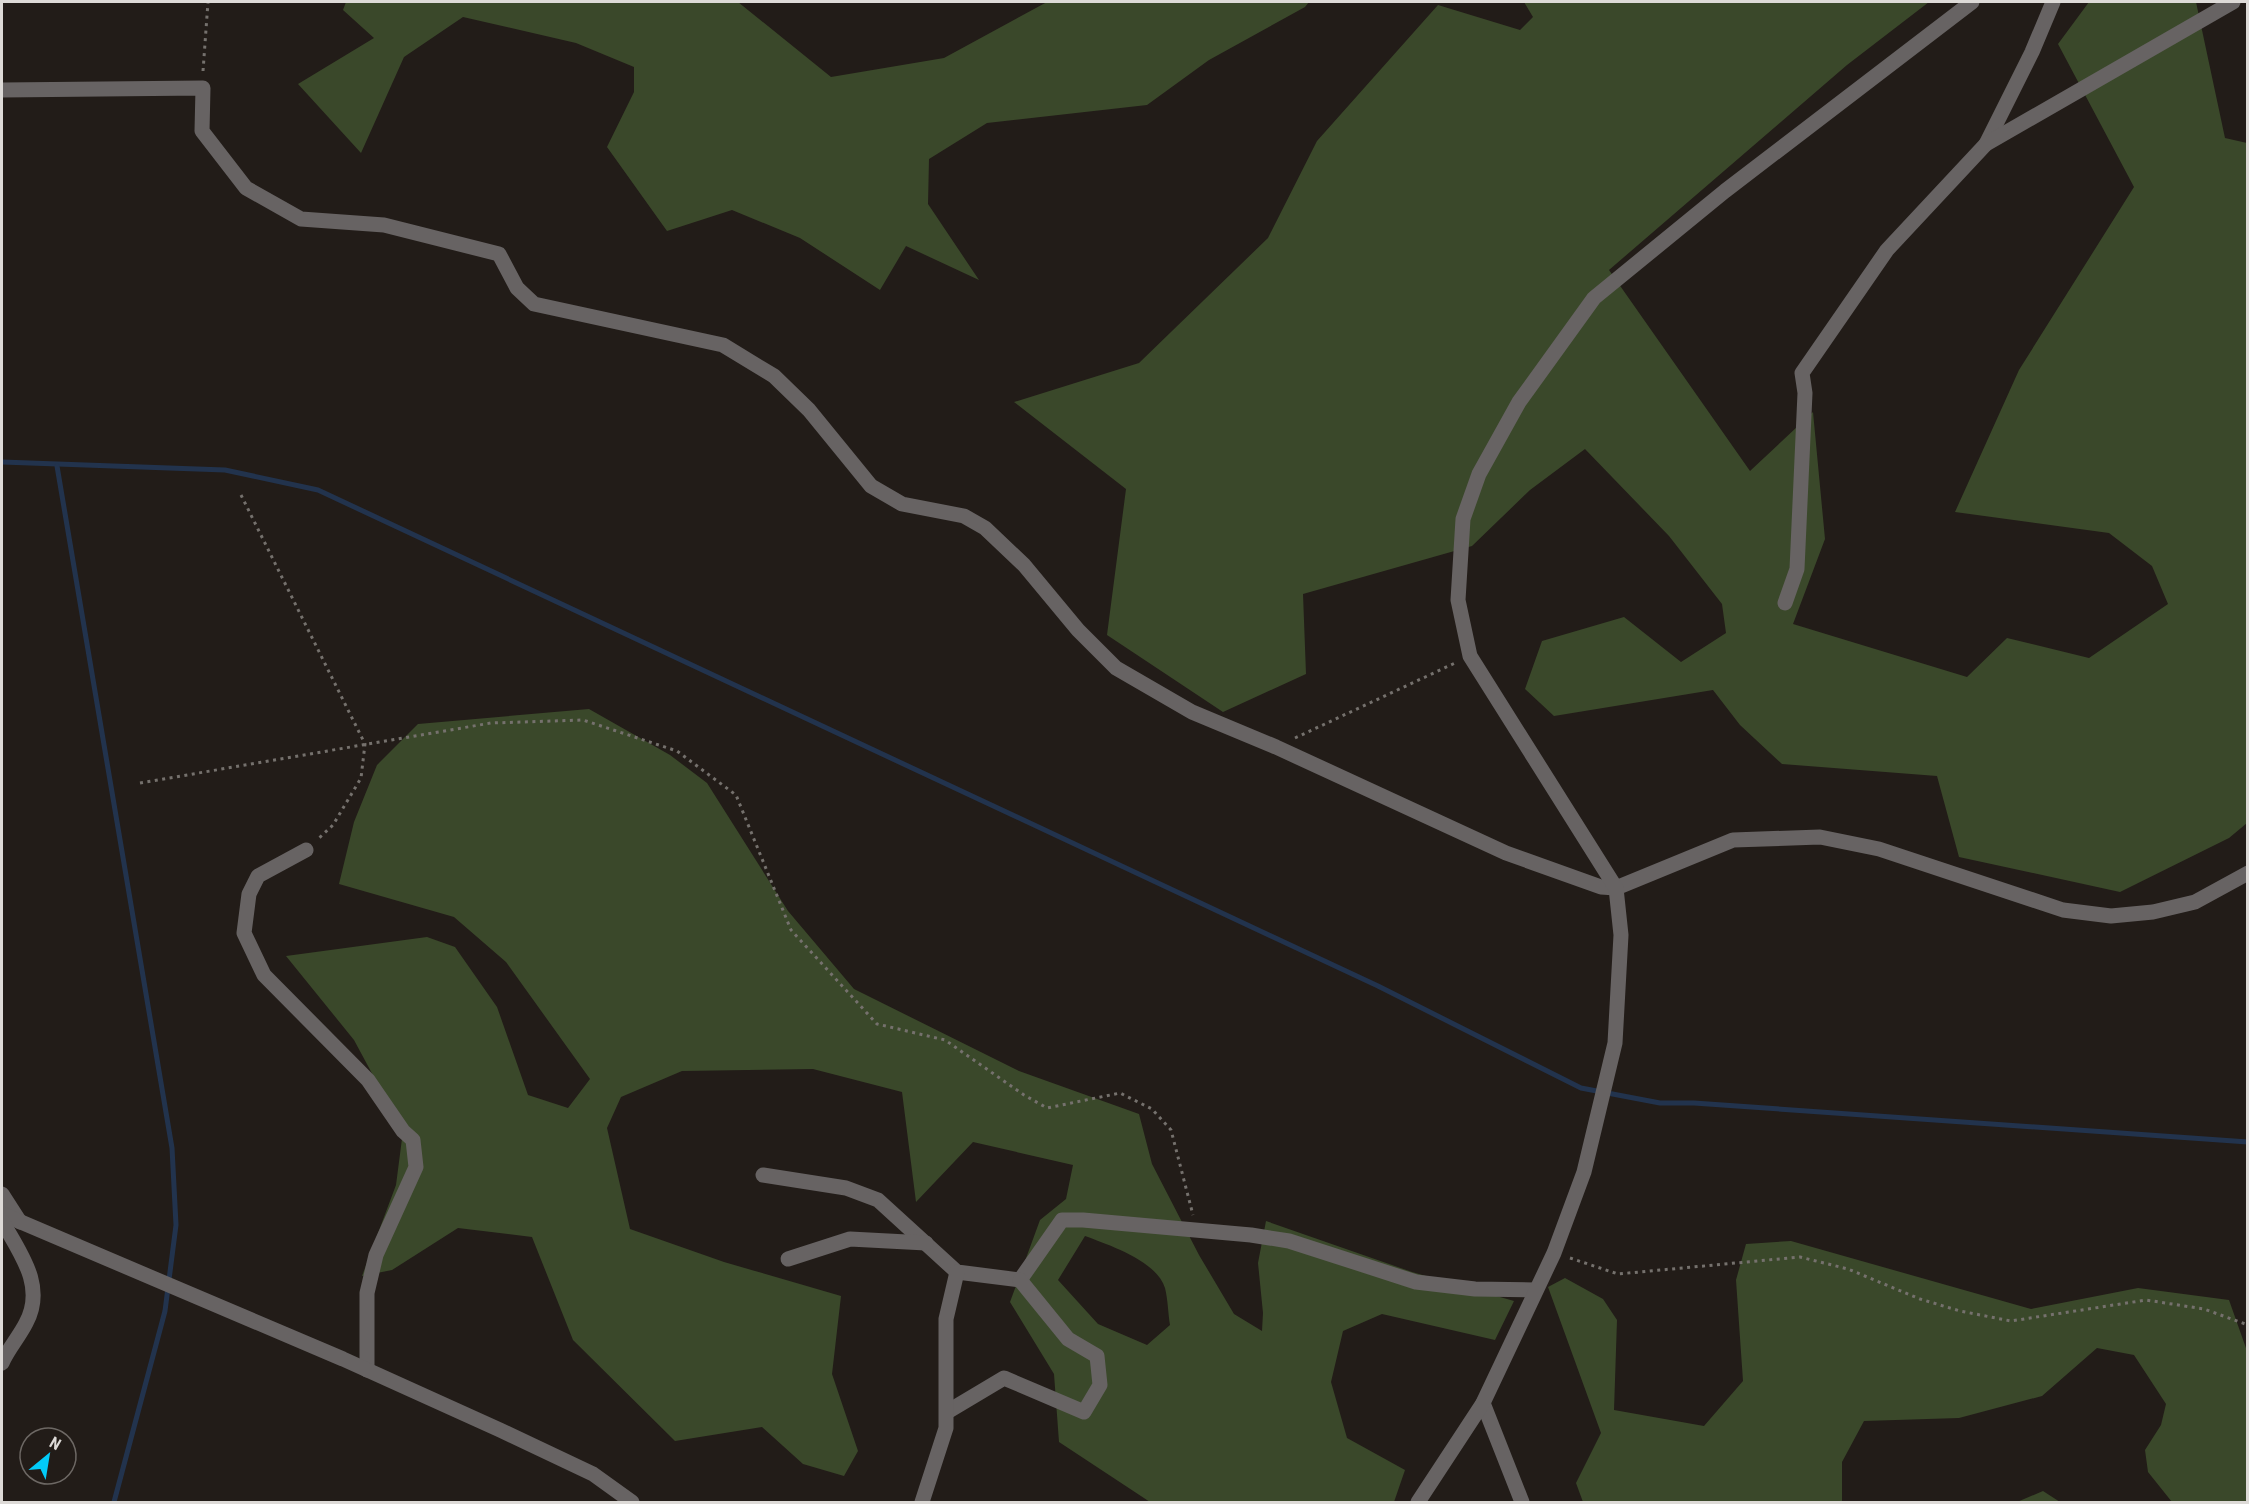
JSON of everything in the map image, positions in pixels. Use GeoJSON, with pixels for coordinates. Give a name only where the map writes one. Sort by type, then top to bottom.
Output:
{"type":"FeatureCollection","features":[{"type":"Feature","properties":{"kind":"street"},"geometry":{"type":"LineString","coordinates":[[1418,1503],[1483,1403],[1554,1253],[1584,1172],[1615,1043],[1621,935],[1616,888],[1470,656],[1458,600],[1463,519],[1479,474],[1518,402],[1594,298],[1725,191],[1972,2]]}},
{"type":"Feature","properties":{"kind":"street"},"geometry":{"type":"LineString","coordinates":[[1986,144],[2053,2]]}},
{"type":"Feature","properties":{"kind":"street"},"geometry":{"type":"LineString","coordinates":[[1785,603],[1797,569],[1805,393],[1802,373],[1887,250],[1986,144],[2233,2]]}},
{"type":"Feature","properties":{"kind":"street"},"geometry":{"type":"LineString","coordinates":[[2,90],[202,88],[202,131],[246,188],[301,219],[384,225],[499,254],[517,288],[534,304],[723,345],[774,376],[808,410],[871,486],[902,504],[964,516],[986,528],[1024,565],[1078,630],[1116,668],[1192,712],[1276,747],[1506,853],[1601,887],[1616,888],[1732,840],[1820,837],[1879,849],[2063,910],[2111,916],[2153,912],[2194,902],[2247,873]]}},
{"type":"Feature","properties":{"kind":"street"},"geometry":{"type":"LineString","coordinates":[[306,850],[258,876],[249,894],[244,933],[264,975],[368,1080],[403,1131],[413,1140],[416,1167],[376,1255],[367,1293],[367,1370]]}},
{"type":"Feature","properties":{"kind":"street"},"geometry":{"type":"LineString","coordinates":[[763,1175],[846,1188],[878,1200],[957,1272],[1020,1280],[1068,1339],[1097,1356],[1100,1385],[1084,1412],[1004,1378],[947,1412]]}},
{"type":"Feature","properties":{"kind":"street"},"geometry":{"type":"LineString","coordinates":[[2,1194],[20,1222]]}},
{"type":"Feature","properties":{"kind":"street"},"geometry":{"type":"LineString","coordinates":[[2,1214],[367,1370],[594,1474],[632,1503]]}},
{"type":"Feature","properties":{"kind":"street"},"geometry":{"type":"LineString","coordinates":[[1020,1280],[1062,1220],[1197,1228],[1289,1241],[1416,1282],[1475,1288],[1535,1290]]}},
{"type":"Feature","properties":{"kind":"street"},"geometry":{"type":"LineString","coordinates":[[2,1221],[28,1267],[36,1303],[2,1363]]}},
{"type":"Feature","properties":{"kind":"street"},"geometry":{"type":"LineString","coordinates":[[788,1259],[850,1239],[926,1243]]}},
{"type":"Feature","properties":{"kind":"street"},"geometry":{"type":"LineString","coordinates":[[922,1503],[938,1460],[946,1428],[946,1319],[957,1272]]}},
{"type":"Feature","properties":{"kind":"street"},"geometry":{"type":"LineString","coordinates":[[1483,1403],[1522,1503]]}},
{"type":"Feature","properties":{"kind":"path"},"geometry":{"type":"LineString","coordinates":[[202,88],[208,2]]}},
{"type":"Feature","properties":{"kind":"path"},"geometry":{"type":"LineString","coordinates":[[241,495],[366,744],[361,778],[333,825],[306,850]]}},
{"type":"Feature","properties":{"kind":"path"},"geometry":{"type":"LineString","coordinates":[[1276,747],[1470,656]]}},
{"type":"Feature","properties":{"kind":"path"},"geometry":{"type":"LineString","coordinates":[[140,783],[491,723],[583,720],[677,751],[736,795],[791,930],[877,1024],[945,1040],[1024,1095],[1047,1108],[1120,1093],[1152,1109],[1171,1130],[1197,1228]]}},
{"type":"Feature","properties":{"kind":"path"},"geometry":{"type":"LineString","coordinates":[[1554,1253],[1618,1274],[1800,1257],[1848,1269],[1920,1299],[2011,1321],[2146,1300],[2204,1309],[2247,1325]]}},
{"type":"Feature","properties":{"kind":"green space"},"geometry":{"type":"Polygon","coordinates":[[[346,2],[738,2],[831,77],[944,58],[1047,2],[1309,2],[1305,7],[1209,60],[1147,105],[987,123],[929,159],[928,204],[979,280],[906,246],[880,290],[800,238],[732,210],[667,231],[607,147],[634,92],[634,67],[576,43],[463,17],[404,57],[361,153],[298,84],[374,38],[343,10],[346,2]]]}},
{"type":"Feature","properties":{"kind":"green space"},"geometry":{"type":"Polygon","coordinates":[[[1524,2],[1929,2],[1847,65],[1609,270],[1750,471],[1813,412],[1825,539],[1793,624],[1967,677],[2007,638],[2089,658],[2168,604],[2152,566],[2109,533],[1955,512],[2019,370],[2134,187],[2058,44],[2089,2],[2196,2],[2225,138],[2247,143],[2247,823],[2229,838],[2120,892],[1959,857],[1937,776],[1782,764],[1740,725],[1713,690],[1554,716],[1525,689],[1542,641],[1624,617],[1681,662],[1726,633],[1722,604],[1669,536],[1585,449],[1530,490],[1472,546],[1303,594],[1306,674],[1223,712],[1107,635],[1126,489],[1014,402],[1139,363],[1268,238],[1317,141],[1438,5],[1520,30],[1533,17],[1524,2]]]}},
{"type":"Feature","properties":{"kind":"green space"},"geometry":{"type":"Polygon","coordinates":[[[589,709],[670,755],[707,783],[788,911],[854,989],[1019,1071],[1139,1114],[1152,1164],[1199,1255],[1234,1314],[1262,1331],[1263,1313],[1258,1263],[1266,1221],[1412,1272],[1514,1301],[1495,1340],[1382,1314],[1343,1331],[1331,1382],[1347,1438],[1405,1470],[1394,1502],[1150,1502],[1059,1442],[1054,1374],[1010,1302],[1040,1220],[1066,1199],[1073,1165],[973,1142],[916,1202],[902,1092],[813,1069],[682,1071],[621,1097],[607,1128],[630,1229],[724,1262],[841,1296],[832,1374],[858,1451],[844,1476],[803,1464],[762,1427],[675,1441],[573,1340],[532,1237],[458,1228],[392,1270],[362,1276],[396,1185],[403,1131],[354,1040],[286,956],[427,937],[455,947],[497,1007],[528,1095],[568,1108],[590,1079],[506,962],[454,917],[339,884],[354,822],[377,765],[418,724],[589,709]],[[1085,1236],[1058,1280],[1098,1324],[1147,1345],[1170,1325],[1167,1297],[1160,1278],[1131,1255],[1085,1236]]]}},
{"type":"Feature","properties":{"kind":"green space"},"geometry":{"type":"Polygon","coordinates":[[[1791,1241],[2031,1309],[2138,1288],[2229,1300],[2247,1351],[2247,1502],[2172,1502],[2148,1472],[2145,1450],[2161,1425],[2166,1404],[2134,1355],[2097,1348],[2042,1396],[1959,1418],[1864,1421],[1842,1462],[1842,1502],[1583,1502],[1576,1483],[1601,1433],[1548,1287],[1565,1278],[1603,1299],[1617,1320],[1614,1410],[1704,1426],[1743,1381],[1736,1280],[1746,1244],[1791,1241]]]}},
{"type":"Feature","properties":{"kind":"green space"},"geometry":{"type":"Polygon","coordinates":[[[2043,1491],[2060,1502],[2017,1502],[2043,1491]]]}},
{"type":"Feature","properties":{"kind":"waterway"},"geometry":{"type":"LineString","coordinates":[[2,462],[225,470],[318,490],[1378,986],[1581,1088],[1660,1103],[1694,1103],[2248,1142]]}},
{"type":"Feature","properties":{"kind":"waterway"},"geometry":{"type":"LineString","coordinates":[[57,466],[172,1148],[176,1225],[165,1311],[114,1502]]}}]}
